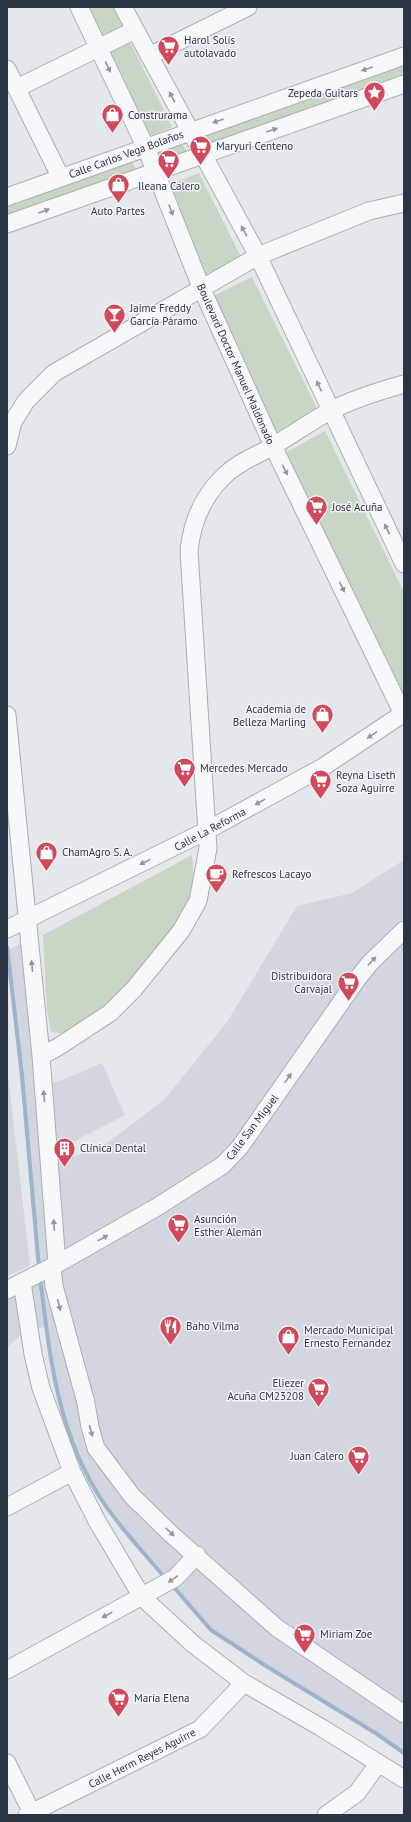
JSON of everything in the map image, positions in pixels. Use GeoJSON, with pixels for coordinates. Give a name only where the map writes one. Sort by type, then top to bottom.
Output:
{"type":"FeatureCollection","features":[{"type":"Feature","properties":{"kind":"street","name":"Boulevard Doctor Manuel Maldonado"},"geometry":{"type":"LineString","coordinates":[[79,7],[146,148],[201,287],[273,446],[404,714]]}},
{"type":"Feature","properties":{"kind":"street"},"geometry":{"type":"LineString","coordinates":[[123,7],[258,256],[404,564]]}},
{"type":"Feature","properties":{"kind":"street"},"geometry":{"type":"LineString","coordinates":[[149,56],[248,7]]}},
{"type":"Feature","properties":{"kind":"street"},"geometry":{"type":"LineString","coordinates":[[17,88],[135,30]]}},
{"type":"Feature","properties":{"kind":"street","name":"Calle Carlos Vega Bolaños"},"geometry":{"type":"LineString","coordinates":[[7,197],[404,56]]}},
{"type":"Feature","properties":{"kind":"street"},"geometry":{"type":"LineString","coordinates":[[7,69],[61,178]]}},
{"type":"Feature","properties":{"kind":"street"},"geometry":{"type":"LineString","coordinates":[[7,224],[404,84]]}},
{"type":"Feature","properties":{"kind":"street"},"geometry":{"type":"LineString","coordinates":[[383,91],[404,91]]}},
{"type":"Feature","properties":{"kind":"street"},"geometry":{"type":"LineString","coordinates":[[7,446],[13,422],[26,401],[54,373],[201,287],[258,256],[369,211],[404,203]]}},
{"type":"Feature","properties":{"kind":"street"},"geometry":{"type":"LineString","coordinates":[[41,1056],[58,1047],[110,1012],[134,989],[181,931],[198,901],[208,848],[189,551],[191,530],[202,505],[224,476],[241,462],[273,446],[331,411],[380,391],[404,384]]}},
{"type":"Feature","properties":{"kind":"street","name":"Calle La Reforma"},"geometry":{"type":"LineString","coordinates":[[19,924],[206,831],[323,767],[404,714]]}},
{"type":"Feature","properties":{"kind":"street"},"geometry":{"type":"LineString","coordinates":[[7,715],[19,924],[41,1056],[52,1267],[57,1300],[86,1403],[90,1428],[96,1448],[132,1496],[195,1558],[277,1628],[404,1714]]}},
{"type":"Feature","properties":{"kind":"street","name":"Calle San Miguel"},"geometry":{"type":"LineString","coordinates":[[18,1284],[52,1267],[157,1207],[223,1165],[240,1146],[358,978],[370,963],[404,930]]}},
{"type":"Feature","properties":{"kind":"street"},"geometry":{"type":"LineString","coordinates":[[18,1284],[41,1388],[72,1472],[97,1521],[145,1595],[193,1644],[244,1683],[322,1728],[404,1779]]}},
{"type":"Feature","properties":{"kind":"street"},"geometry":{"type":"LineString","coordinates":[[7,1506],[72,1472]]}},
{"type":"Feature","properties":{"kind":"street"},"geometry":{"type":"LineString","coordinates":[[7,1670],[175,1578],[195,1558]]}},
{"type":"Feature","properties":{"kind":"street","name":"Calle Herm Reyes Aguirre"},"geometry":{"type":"LineString","coordinates":[[30,1814],[200,1729],[244,1683]]}},
{"type":"Feature","properties":{"kind":"street"},"geometry":{"type":"LineString","coordinates":[[7,1763],[30,1814]]}},
{"type":"Feature","properties":{"kind":"street"},"geometry":{"type":"LineString","coordinates":[[326,1815],[357,1793],[378,1764]]}},
{"type":"Feature","properties":{"kind":"shaded area"},"geometry":{"type":"Polygon","coordinates":[[[404,860],[404,1753],[377,1734],[255,1659],[211,1630],[132,1539],[103,1502],[65,1427],[50,1359],[46,1327],[29,1329],[7,1347],[7,1289],[39,1272],[7,950],[29,940],[43,1084],[60,1081],[102,1063],[125,1115],[71,1143],[73,1157],[109,1142],[165,1099],[227,1022],[297,906],[352,893],[404,860]]]}},
{"type":"Feature","properties":{"kind":"shaded area"},"geometry":{"type":"Polygon","coordinates":[[[7,1066],[30,1266],[7,1276],[7,1066]]]}},
{"type":"Feature","properties":{"kind":"green space"},"geometry":{"type":"Polygon","coordinates":[[[84,7],[113,7],[172,127],[148,137],[84,7]]]}},
{"type":"Feature","properties":{"kind":"green space"},"geometry":{"type":"Polygon","coordinates":[[[404,62],[404,74],[203,145],[199,133],[404,62]]]}},
{"type":"Feature","properties":{"kind":"green space"},"geometry":{"type":"Polygon","coordinates":[[[182,144],[188,153],[159,163],[155,154],[182,144]]]}},
{"type":"Feature","properties":{"kind":"green space"},"geometry":{"type":"Polygon","coordinates":[[[132,160],[137,174],[7,221],[7,205],[132,160]]]}},
{"type":"Feature","properties":{"kind":"green space"},"geometry":{"type":"Polygon","coordinates":[[[199,173],[241,257],[204,275],[164,187],[199,173]]]}},
{"type":"Feature","properties":{"kind":"green space"},"geometry":{"type":"Polygon","coordinates":[[[252,277],[318,410],[275,433],[213,296],[252,277]]]}},
{"type":"Feature","properties":{"kind":"green space"},"geometry":{"type":"Polygon","coordinates":[[[325,431],[404,592],[404,697],[283,454],[325,431]]]}},
{"type":"Feature","properties":{"kind":"green space"},"geometry":{"type":"Polygon","coordinates":[[[192,855],[195,895],[172,936],[131,986],[85,1023],[67,1034],[51,1032],[47,1010],[43,935],[192,855]]]}},
{"type":"Feature","properties":{"kind":"waterway"},"geometry":{"type":"LineString","coordinates":[[7,947],[22,1075],[39,1269]]}},
{"type":"Feature","properties":{"kind":"waterway"},"geometry":{"type":"LineString","coordinates":[[40,1278],[52,1365],[65,1422],[75,1449],[87,1476],[103,1502],[125,1532],[166,1579]]}},
{"type":"Feature","properties":{"kind":"waterway"},"geometry":{"type":"LineString","coordinates":[[171,1584],[211,1630],[266,1666],[377,1734],[404,1753]]}},
{"type":"Feature","properties":{"kind":"place","name":"Harol Solís autolavado"},"geometry":{"type":"Point","coordinates":[168,66]}},
{"type":"Feature","properties":{"kind":"place","name":"Zepeda Guitars"},"geometry":{"type":"Point","coordinates":[374,112]}},
{"type":"Feature","properties":{"kind":"place","name":"Construrama"},"geometry":{"type":"Point","coordinates":[113,134]}},
{"type":"Feature","properties":{"kind":"place","name":"Maryuri Centeno"},"geometry":{"type":"Point","coordinates":[201,166]}},
{"type":"Feature","properties":{"kind":"place","name":"Ileana Calero"},"geometry":{"type":"Point","coordinates":[169,180]}},
{"type":"Feature","properties":{"kind":"place","name":"Auto Partes"},"geometry":{"type":"Point","coordinates":[118,204]}},
{"type":"Feature","properties":{"kind":"place","name":"Jaime Freddy García Páramo"},"geometry":{"type":"Point","coordinates":[115,334]}},
{"type":"Feature","properties":{"kind":"place","name":"José Acuña"},"geometry":{"type":"Point","coordinates":[316,526]}},
{"type":"Feature","properties":{"kind":"place","name":"Academia de Belleza Marling"},"geometry":{"type":"Point","coordinates":[322,734]}},
{"type":"Feature","properties":{"kind":"place","name":"Mercedes Mercado"},"geometry":{"type":"Point","coordinates":[184,788]}},
{"type":"Feature","properties":{"kind":"place","name":"Reyna Liseth Soza Aguirre"},"geometry":{"type":"Point","coordinates":[321,800]}},
{"type":"Feature","properties":{"kind":"place","name":"ChamAgro S. A."},"geometry":{"type":"Point","coordinates":[46,872]}},
{"type":"Feature","properties":{"kind":"place","name":"Refrescos Lacayo"},"geometry":{"type":"Point","coordinates":[216,894]}},
{"type":"Feature","properties":{"kind":"place","name":"Distribuidora Carvajal"},"geometry":{"type":"Point","coordinates":[348,1002]}},
{"type":"Feature","properties":{"kind":"place","name":"Clínica Dental"},"geometry":{"type":"Point","coordinates":[64,1168]}},
{"type":"Feature","properties":{"kind":"place","name":"Asunción Esther Alemán"},"geometry":{"type":"Point","coordinates":[178,1244]}},
{"type":"Feature","properties":{"kind":"place","name":"Baho Vilma"},"geometry":{"type":"Point","coordinates":[171,1346]}},
{"type":"Feature","properties":{"kind":"place","name":"Mercado Municipal Ernesto Fernandez"},"geometry":{"type":"Point","coordinates":[289,1356]}},
{"type":"Feature","properties":{"kind":"place","name":"Eliezer Acuña CM23208"},"geometry":{"type":"Point","coordinates":[319,1408]}},
{"type":"Feature","properties":{"kind":"place","name":"Juan Calero"},"geometry":{"type":"Point","coordinates":[359,1476]}},
{"type":"Feature","properties":{"kind":"place","name":"Miriam Zoe"},"geometry":{"type":"Point","coordinates":[305,1654]}},
{"type":"Feature","properties":{"kind":"place","name":"María Elena"},"geometry":{"type":"Point","coordinates":[118,1718]}}]}
